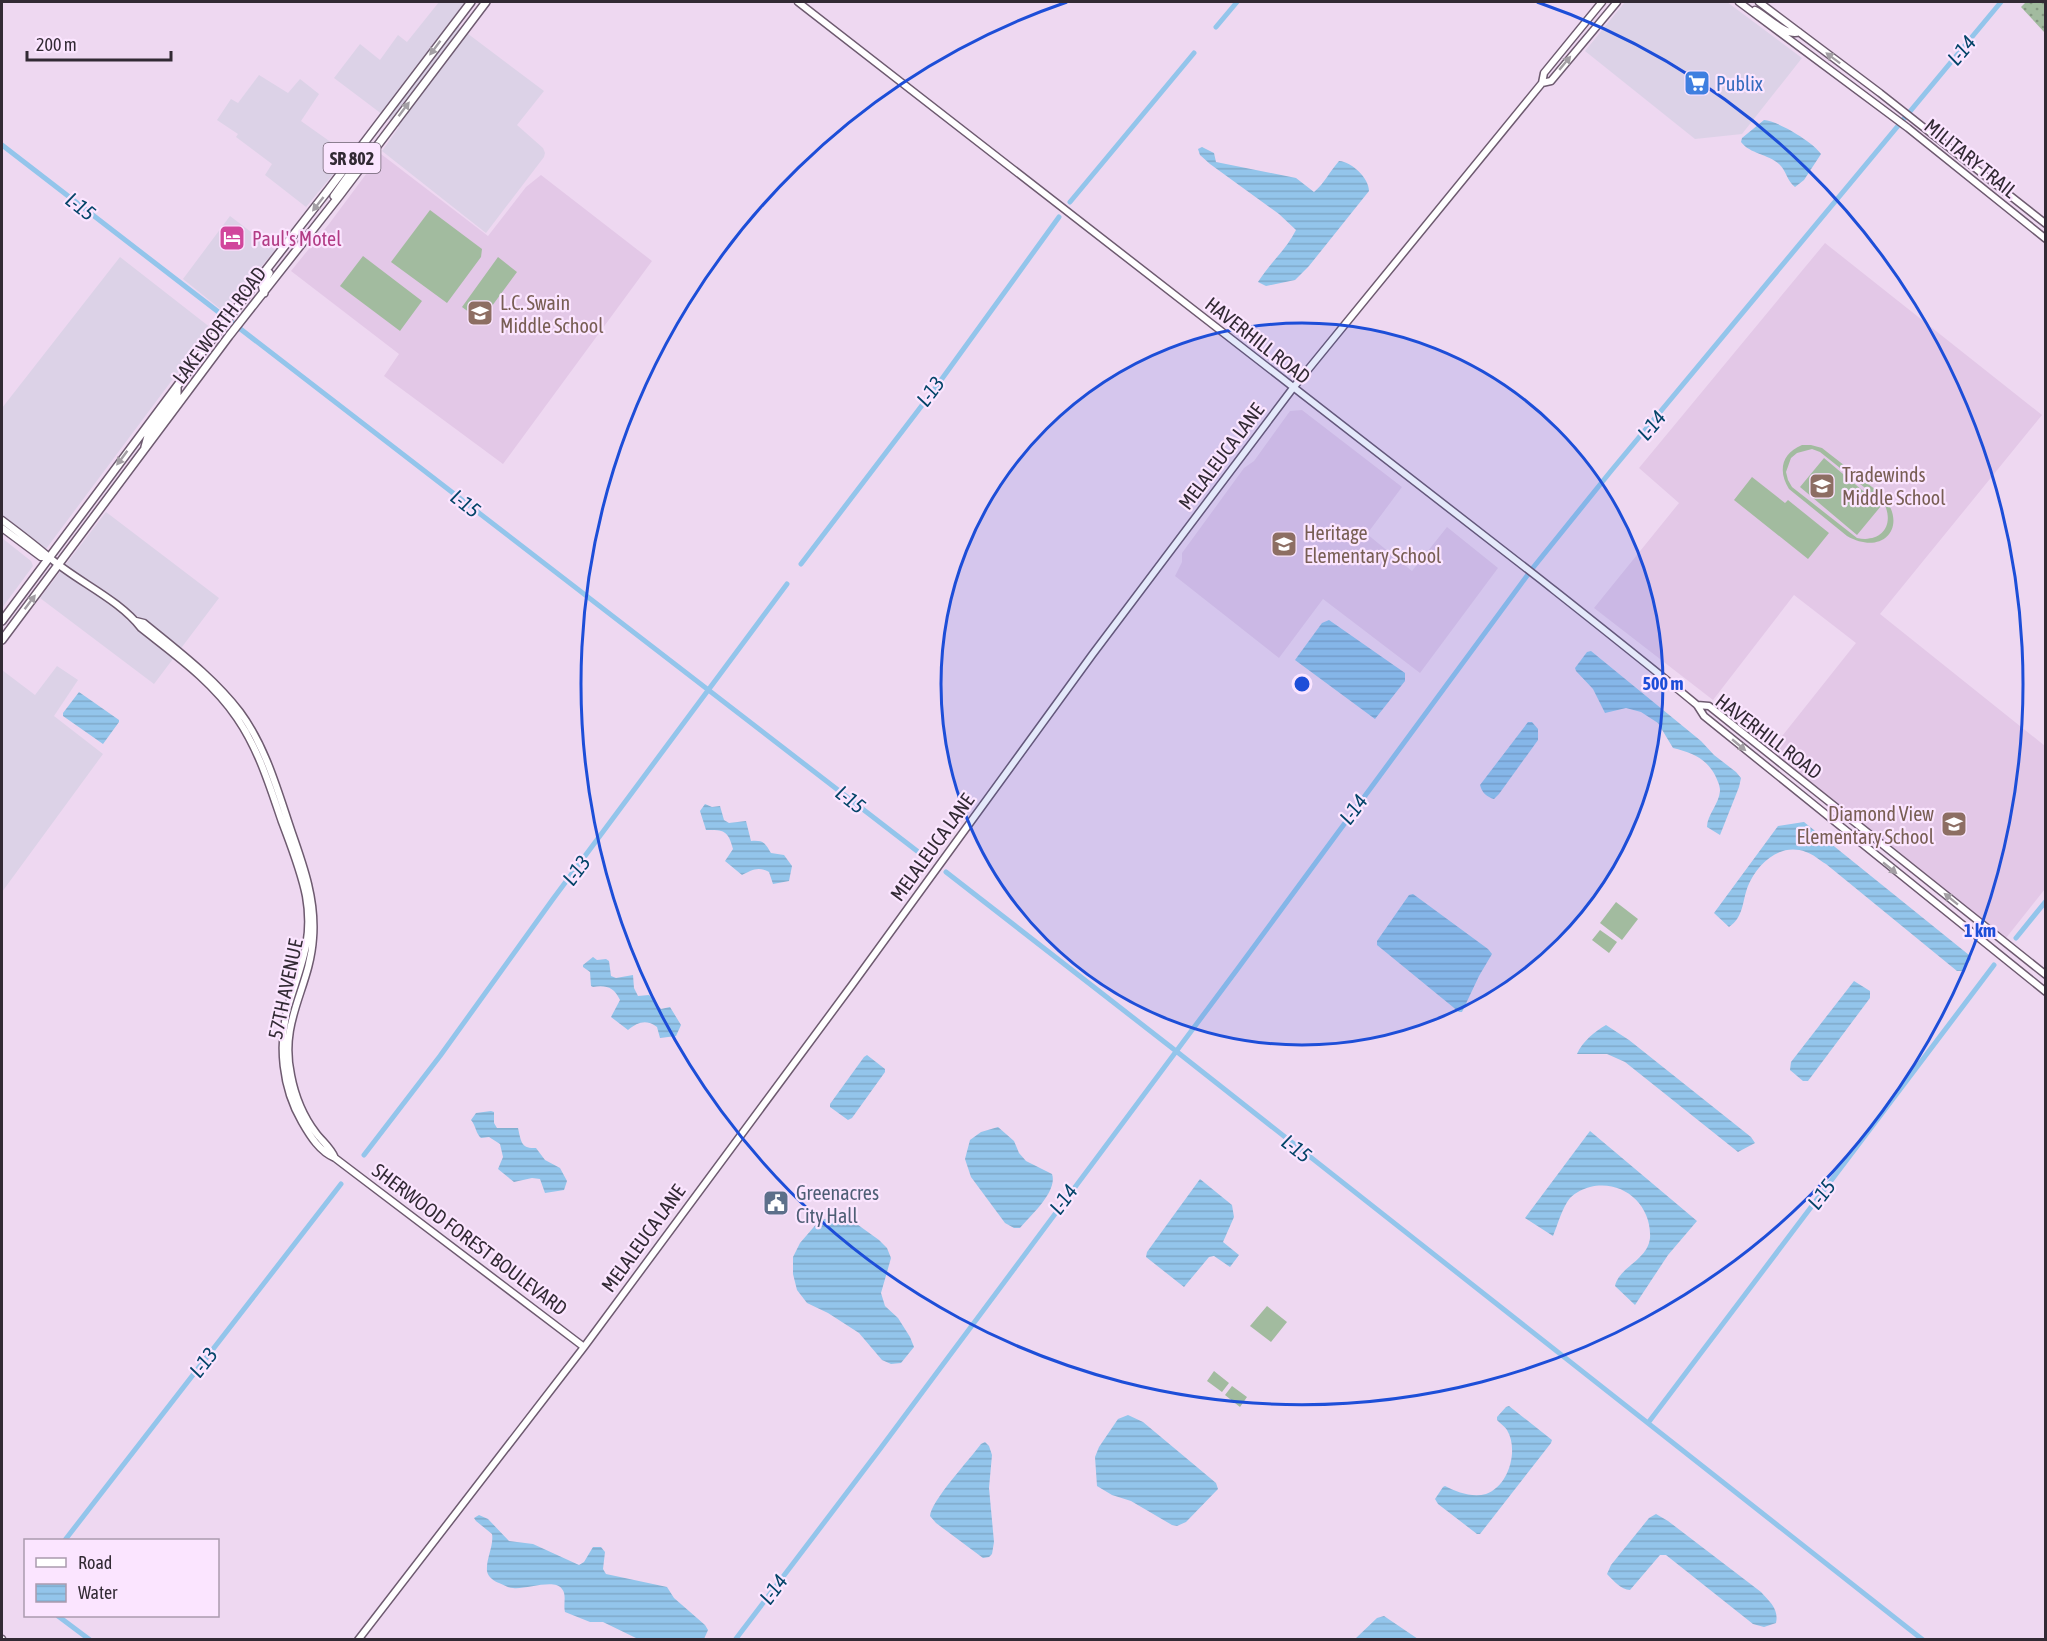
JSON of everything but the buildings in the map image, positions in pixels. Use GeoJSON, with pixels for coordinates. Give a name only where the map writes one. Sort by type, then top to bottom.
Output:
{"type":"FeatureCollection","features":[{"type":"Feature","properties":{"kind":"main road","name":"LAKE WORTH ROAD"},"geometry":{"type":"LineString","coordinates":[[2,621],[177,385],[471,2]]}},
{"type":"Feature","properties":{"kind":"main road","name":"LAKE WORTH ROAD"},"geometry":{"type":"LineString","coordinates":[[2,640],[188,394],[229,336],[333,204],[486,2]]}},
{"type":"Feature","properties":{"kind":"main road"},"geometry":{"type":"LineString","coordinates":[[333,204],[332,198],[359,161],[360,148]]}},
{"type":"Feature","properties":{"kind":"main road"},"geometry":{"type":"LineString","coordinates":[[264,292],[262,287],[264,279],[291,245],[291,239]]}},
{"type":"Feature","properties":{"kind":"main road"},"geometry":{"type":"LineString","coordinates":[[188,394],[186,381],[205,355],[210,342]]}},
{"type":"Feature","properties":{"kind":"main road"},"geometry":{"type":"LineString","coordinates":[[143,452],[148,436],[177,397],[177,385]]}},
{"type":"Feature","properties":{"kind":"street","name":"HAVERHILL ROAD"},"geometry":{"type":"LineString","coordinates":[[798,2],[1584,615],[1604,628],[1697,705],[1704,716],[1765,767],[2046,992]]}},
{"type":"Feature","properties":{"kind":"street","name":"MELALEUCA LANE"},"geometry":{"type":"LineString","coordinates":[[358,1640],[584,1347],[852,985],[1092,655],[1293,388],[1542,82],[1544,73],[1602,2]]}},
{"type":"Feature","properties":{"kind":"street","name":"MELALEUCA LANE"},"geometry":{"type":"LineString","coordinates":[[1542,82],[1551,81],[1617,2]]}},
{"type":"Feature","properties":{"kind":"street","name":"MILITARY TRAIL"},"geometry":{"type":"LineString","coordinates":[[1740,2],[1908,128],[2046,239]]}},
{"type":"Feature","properties":{"kind":"street"},"geometry":{"type":"LineString","coordinates":[[1740,2],[1764,15],[1790,34],[1796,35],[1799,32]]}},
{"type":"Feature","properties":{"kind":"street","name":"MILITARY TRAIL"},"geometry":{"type":"LineString","coordinates":[[1758,2],[1880,93],[2046,224]]}},
{"type":"Feature","properties":{"kind":"street"},"geometry":{"type":"LineString","coordinates":[[1801,47],[1817,46]]}},
{"type":"Feature","properties":{"kind":"street","name":"57TH AVENUE"},"geometry":{"type":"LineString","coordinates":[[2,520],[179,651],[221,689],[241,714],[257,741],[269,768],[308,881],[313,907],[311,954],[289,1031],[290,1073],[304,1114],[335,1158]]}},
{"type":"Feature","properties":{"kind":"street","name":"57TH AVENUE"},"geometry":{"type":"LineString","coordinates":[[2,528],[41,557],[49,557]]}},
{"type":"Feature","properties":{"kind":"street","name":"HAVERHILL ROAD"},"geometry":{"type":"LineString","coordinates":[[1697,705],[1709,706],[2046,975]]}},
{"type":"Feature","properties":{"kind":"street"},"geometry":{"type":"LineString","coordinates":[[2001,957],[2009,946]]}},
{"type":"Feature","properties":{"kind":"street","name":"SHERWOOD FOREST BOULEVARD"},"geometry":{"type":"LineString","coordinates":[[335,1158],[584,1347]]}},
{"type":"Feature","properties":{"kind":"shaded area"},"geometry":{"type":"Polygon","coordinates":[[[439,2],[466,2],[451,21],[544,91],[517,125],[543,148],[544,157],[486,233],[382,151],[399,127],[334,78],[360,44],[380,60],[398,35],[407,42],[439,2]]]}},
{"type":"Feature","properties":{"kind":"shaded area"},"geometry":{"type":"Polygon","coordinates":[[[1625,2],[1727,2],[1802,58],[1742,134],[1695,139],[1585,51],[1625,2]]]}},
{"type":"Feature","properties":{"kind":"shaded area"},"geometry":{"type":"Polygon","coordinates":[[[259,75],[288,93],[300,79],[319,94],[301,121],[349,155],[306,207],[265,175],[272,164],[236,137],[238,134],[217,120],[231,99],[238,103],[259,75]]]}},
{"type":"Feature","properties":{"kind":"shaded area","name":"L.C. Swain Middle School"},"geometry":{"type":"Polygon","coordinates":[[[381,154],[488,236],[526,187],[541,175],[652,261],[503,464],[384,376],[399,354],[291,271],[381,154]]]}},
{"type":"Feature","properties":{"kind":"shaded area"},"geometry":{"type":"Polygon","coordinates":[[[230,216],[275,250],[224,312],[183,279],[230,216]]]}},
{"type":"Feature","properties":{"kind":"shaded area","name":"Tradewinds Middle School"},"geometry":{"type":"Polygon","coordinates":[[[1825,243],[2042,415],[1880,614],[2045,746],[2045,889],[2006,938],[1771,750],[1856,643],[1794,595],[1713,700],[1594,608],[1679,503],[1639,468],[1825,243]]]}},
{"type":"Feature","properties":{"kind":"shaded area"},"geometry":{"type":"Polygon","coordinates":[[[120,257],[211,328],[46,549],[2,515],[2,408],[120,257]]]}},
{"type":"Feature","properties":{"kind":"shaded area","name":"Heritage Elementary School"},"geometry":{"type":"Polygon","coordinates":[[[1302,410],[1402,487],[1367,534],[1412,571],[1447,527],[1498,568],[1420,673],[1323,599],[1279,658],[1175,576],[1182,562],[1182,553],[1244,468],[1254,461],[1290,411],[1302,410]]]}},
{"type":"Feature","properties":{"kind":"shaded area"},"geometry":{"type":"Polygon","coordinates":[[[106,512],[219,598],[154,684],[40,598],[106,512]]]}},
{"type":"Feature","properties":{"kind":"shaded area"},"geometry":{"type":"Polygon","coordinates":[[[2,538],[31,561],[33,566],[2,608],[2,538]]]}},
{"type":"Feature","properties":{"kind":"shaded area"},"geometry":{"type":"Polygon","coordinates":[[[57,666],[78,680],[54,716],[103,754],[2,892],[2,670],[35,695],[57,666]]]}},
{"type":"Feature","properties":{"kind":"green space"},"geometry":{"type":"Polygon","coordinates":[[[2026,2],[2045,2],[2045,33],[2021,7],[2026,2]]]}},
{"type":"Feature","properties":{"kind":"green space"},"geometry":{"type":"Polygon","coordinates":[[[430,210],[482,249],[481,257],[447,303],[391,262],[430,210]]]}},
{"type":"Feature","properties":{"kind":"green space"},"geometry":{"type":"Polygon","coordinates":[[[363,256],[422,301],[400,331],[340,286],[363,256]]]}},
{"type":"Feature","properties":{"kind":"green space"},"geometry":{"type":"Polygon","coordinates":[[[498,257],[517,272],[481,321],[462,307],[498,257]]]}},
{"type":"Feature","properties":{"kind":"green space"},"geometry":{"type":"Polygon","coordinates":[[[1802,445],[1822,448],[1881,494],[1893,517],[1893,526],[1889,534],[1882,540],[1872,543],[1847,536],[1789,489],[1783,476],[1783,470],[1786,458],[1802,445]],[[1812,449],[1797,453],[1791,458],[1786,472],[1792,487],[1857,538],[1866,539],[1879,535],[1887,526],[1887,511],[1884,503],[1820,452],[1812,449]]]}},
{"type":"Feature","properties":{"kind":"green space"},"geometry":{"type":"Polygon","coordinates":[[[1824,458],[1881,506],[1857,535],[1800,487],[1824,458]]]}},
{"type":"Feature","properties":{"kind":"green space"},"geometry":{"type":"Polygon","coordinates":[[[1752,477],[1785,503],[1788,500],[1829,533],[1808,559],[1734,500],[1752,477]]]}},
{"type":"Feature","properties":{"kind":"green space"},"geometry":{"type":"Polygon","coordinates":[[[1616,902],[1638,919],[1622,940],[1600,923],[1616,902]]]}},
{"type":"Feature","properties":{"kind":"green space"},"geometry":{"type":"Polygon","coordinates":[[[1600,930],[1617,942],[1609,953],[1592,940],[1600,930]]]}},
{"type":"Feature","properties":{"kind":"green space"},"geometry":{"type":"Polygon","coordinates":[[[1267,1306],[1287,1322],[1271,1342],[1250,1326],[1267,1306]]]}},
{"type":"Feature","properties":{"kind":"green space"},"geometry":{"type":"Polygon","coordinates":[[[1214,1371],[1229,1383],[1222,1392],[1207,1381],[1214,1371]]]}},
{"type":"Feature","properties":{"kind":"green space"},"geometry":{"type":"Polygon","coordinates":[[[1232,1386],[1247,1397],[1240,1407],[1225,1395],[1232,1386]]]}},
{"type":"Feature","properties":{"kind":"water"},"geometry":{"type":"Polygon","coordinates":[[[1764,120],[1795,133],[1821,154],[1804,180],[1795,187],[1779,164],[1749,149],[1741,142],[1742,138],[1764,120]]]}},
{"type":"Feature","properties":{"kind":"water"},"geometry":{"type":"Polygon","coordinates":[[[1202,147],[1214,153],[1216,162],[1296,178],[1314,192],[1339,161],[1344,162],[1363,176],[1369,191],[1309,266],[1295,280],[1266,286],[1258,282],[1296,230],[1279,214],[1210,164],[1200,155],[1198,149],[1202,147]]]}},
{"type":"Feature","properties":{"kind":"water"},"geometry":{"type":"Polygon","coordinates":[[[1329,620],[1405,673],[1405,681],[1375,719],[1295,660],[1322,623],[1329,620]]]}},
{"type":"Feature","properties":{"kind":"water"},"geometry":{"type":"Polygon","coordinates":[[[1591,651],[1701,741],[1741,778],[1720,835],[1707,827],[1720,791],[1711,768],[1694,755],[1673,748],[1658,723],[1641,712],[1626,708],[1605,713],[1593,689],[1575,668],[1587,652],[1591,651]]]}},
{"type":"Feature","properties":{"kind":"water"},"geometry":{"type":"Polygon","coordinates":[[[79,692],[119,720],[103,744],[63,716],[79,692]]]}},
{"type":"Feature","properties":{"kind":"water"},"geometry":{"type":"Polygon","coordinates":[[[1528,722],[1532,722],[1538,729],[1538,740],[1499,794],[1494,799],[1489,797],[1480,785],[1528,722]]]}},
{"type":"Feature","properties":{"kind":"water"},"geometry":{"type":"Polygon","coordinates":[[[705,804],[712,807],[720,806],[724,820],[729,823],[746,821],[751,841],[761,842],[771,853],[784,855],[792,866],[789,881],[773,884],[769,872],[762,869],[752,870],[742,875],[725,861],[733,849],[731,843],[724,832],[706,830],[700,811],[705,804]]]}},
{"type":"Feature","properties":{"kind":"water"},"geometry":{"type":"Polygon","coordinates":[[[1804,822],[1969,955],[1971,959],[1962,971],[1957,971],[1826,864],[1809,853],[1787,850],[1763,863],[1748,886],[1740,914],[1729,927],[1714,913],[1778,826],[1804,822]]]}},
{"type":"Feature","properties":{"kind":"water"},"geometry":{"type":"Polygon","coordinates":[[[1413,894],[1492,954],[1462,1012],[1459,1012],[1377,945],[1377,941],[1409,895],[1413,894]]]}},
{"type":"Feature","properties":{"kind":"water"},"geometry":{"type":"Polygon","coordinates":[[[593,957],[597,960],[609,961],[611,976],[616,978],[633,975],[634,988],[638,996],[649,995],[661,1009],[670,1007],[681,1025],[676,1036],[660,1038],[657,1027],[646,1022],[639,1023],[628,1030],[611,1017],[620,1000],[609,988],[591,986],[590,972],[583,965],[593,957]]]}},
{"type":"Feature","properties":{"kind":"water"},"geometry":{"type":"Polygon","coordinates":[[[1854,981],[1870,991],[1870,998],[1808,1081],[1803,1081],[1790,1070],[1791,1062],[1854,981]]]}},
{"type":"Feature","properties":{"kind":"water"},"geometry":{"type":"Polygon","coordinates":[[[1606,1025],[1629,1040],[1751,1137],[1755,1143],[1738,1152],[1625,1062],[1607,1054],[1577,1054],[1589,1037],[1606,1025]]]}},
{"type":"Feature","properties":{"kind":"water"},"geometry":{"type":"Polygon","coordinates":[[[867,1055],[885,1069],[885,1072],[852,1118],[848,1120],[830,1107],[830,1104],[867,1055]]]}},
{"type":"Feature","properties":{"kind":"water"},"geometry":{"type":"Polygon","coordinates":[[[494,1112],[494,1123],[497,1128],[518,1128],[525,1146],[536,1148],[545,1160],[560,1168],[567,1181],[564,1190],[545,1193],[540,1179],[532,1178],[514,1182],[498,1169],[503,1157],[500,1144],[489,1137],[481,1138],[471,1120],[476,1113],[494,1112]]]}},
{"type":"Feature","properties":{"kind":"water"},"geometry":{"type":"Polygon","coordinates":[[[998,1127],[1014,1141],[1019,1153],[1026,1161],[1052,1174],[1053,1181],[1047,1195],[1020,1228],[1014,1228],[1005,1223],[971,1177],[965,1159],[970,1140],[981,1132],[998,1127]]]}},
{"type":"Feature","properties":{"kind":"water"},"geometry":{"type":"Polygon","coordinates":[[[1590,1131],[1697,1221],[1668,1255],[1635,1305],[1615,1286],[1622,1274],[1644,1252],[1650,1238],[1646,1215],[1641,1205],[1633,1197],[1614,1187],[1590,1187],[1580,1191],[1567,1202],[1553,1236],[1525,1218],[1590,1131]]]}},
{"type":"Feature","properties":{"kind":"water"},"geometry":{"type":"Polygon","coordinates":[[[1200,1179],[1232,1205],[1234,1217],[1223,1242],[1239,1255],[1230,1267],[1214,1256],[1209,1257],[1184,1287],[1146,1257],[1147,1252],[1200,1179]]]}},
{"type":"Feature","properties":{"kind":"water"},"geometry":{"type":"Polygon","coordinates":[[[834,1216],[847,1217],[887,1248],[891,1258],[881,1293],[885,1306],[898,1318],[914,1347],[901,1363],[891,1364],[882,1360],[859,1333],[828,1313],[807,1303],[797,1290],[793,1274],[793,1257],[800,1243],[819,1221],[834,1216]]]}},
{"type":"Feature","properties":{"kind":"water"},"geometry":{"type":"Polygon","coordinates":[[[1509,1406],[1552,1440],[1480,1534],[1477,1534],[1438,1504],[1435,1499],[1445,1486],[1465,1494],[1481,1495],[1494,1490],[1501,1483],[1510,1466],[1512,1447],[1507,1430],[1497,1420],[1497,1417],[1509,1406]]]}},
{"type":"Feature","properties":{"kind":"water"},"geometry":{"type":"Polygon","coordinates":[[[1128,1415],[1143,1422],[1216,1483],[1218,1489],[1186,1522],[1177,1526],[1172,1525],[1131,1501],[1112,1495],[1097,1486],[1095,1457],[1099,1447],[1118,1419],[1128,1415]]]}},
{"type":"Feature","properties":{"kind":"water"},"geometry":{"type":"Polygon","coordinates":[[[985,1442],[992,1455],[989,1488],[994,1542],[992,1554],[983,1558],[930,1516],[944,1491],[985,1442]]]}},
{"type":"Feature","properties":{"kind":"water"},"geometry":{"type":"Polygon","coordinates":[[[1656,1514],[1761,1592],[1775,1610],[1776,1623],[1764,1627],[1753,1624],[1666,1555],[1660,1555],[1630,1590],[1615,1582],[1607,1574],[1611,1565],[1649,1518],[1656,1514]]]}},
{"type":"Feature","properties":{"kind":"water"},"geometry":{"type":"Polygon","coordinates":[[[479,1515],[488,1519],[509,1541],[533,1544],[579,1565],[584,1562],[593,1547],[601,1547],[605,1552],[603,1569],[606,1574],[667,1587],[674,1598],[705,1625],[708,1630],[704,1639],[638,1639],[603,1622],[590,1622],[565,1612],[564,1594],[558,1586],[547,1584],[511,1588],[495,1581],[487,1571],[492,1534],[476,1521],[474,1518],[479,1515]]]}},
{"type":"Feature","properties":{"kind":"water"},"geometry":{"type":"Polygon","coordinates":[[[1384,1616],[1418,1639],[1355,1639],[1377,1618],[1384,1616]]]}},
{"type":"Feature","properties":{"kind":"waterway","name":"L-13"},"geometry":{"type":"LineString","coordinates":[[1216,27],[1237,2]]}},
{"type":"Feature","properties":{"kind":"waterway","name":"L-14"},"geometry":{"type":"LineString","coordinates":[[735,1640],[1236,971],[1532,569],[2001,2]]}},
{"type":"Feature","properties":{"kind":"waterway","name":"L-13"},"geometry":{"type":"LineString","coordinates":[[1070,202],[1194,53]]}},
{"type":"Feature","properties":{"kind":"waterway","name":"L-15"},"geometry":{"type":"LineString","coordinates":[[2,145],[930,861]]}},
{"type":"Feature","properties":{"kind":"waterway","name":"L-13"},"geometry":{"type":"LineString","coordinates":[[801,564],[936,387],[1059,217]]}},
{"type":"Feature","properties":{"kind":"waterway","name":"L-13"},"geometry":{"type":"LineString","coordinates":[[364,1155],[440,1056],[553,899],[787,584]]}},
{"type":"Feature","properties":{"kind":"waterway","name":"L-15"},"geometry":{"type":"LineString","coordinates":[[946,872],[1923,1640]]}},
{"type":"Feature","properties":{"kind":"waterway","name":"L-15"},"geometry":{"type":"LineString","coordinates":[[2016,938],[2046,901]]}},
{"type":"Feature","properties":{"kind":"waterway","name":"L-15"},"geometry":{"type":"LineString","coordinates":[[1648,1423],[1994,965]]}},
{"type":"Feature","properties":{"kind":"waterway","name":"L-13"},"geometry":{"type":"LineString","coordinates":[[66,1539],[341,1184]]}},
{"type":"Feature","properties":{"kind":"waterway","name":"L-13"},"geometry":{"type":"LineString","coordinates":[[59,1617],[90,1640]]}},
{"type":"Feature","properties":{"kind":"place","name":"Publix"},"geometry":{"type":"Point","coordinates":[1697,83]}},
{"type":"Feature","properties":{"kind":"place","name":"Paul's Motel"},"geometry":{"type":"Point","coordinates":[232,238]}},
{"type":"Feature","properties":{"kind":"place","name":"L.C. Swain Middle School"},"geometry":{"type":"Point","coordinates":[480,313]}},
{"type":"Feature","properties":{"kind":"place","name":"Tradewinds Middle School"},"geometry":{"type":"Point","coordinates":[1822,486]}},
{"type":"Feature","properties":{"kind":"place","name":"Heritage Elementary School"},"geometry":{"type":"Point","coordinates":[1284,544]}},
{"type":"Feature","properties":{"kind":"place","name":"Diamond View Elementary School"},"geometry":{"type":"Point","coordinates":[1954,824]}},
{"type":"Feature","properties":{"kind":"place","name":"Greenacres City Hall"},"geometry":{"type":"Point","coordinates":[776,1203]}}]}
